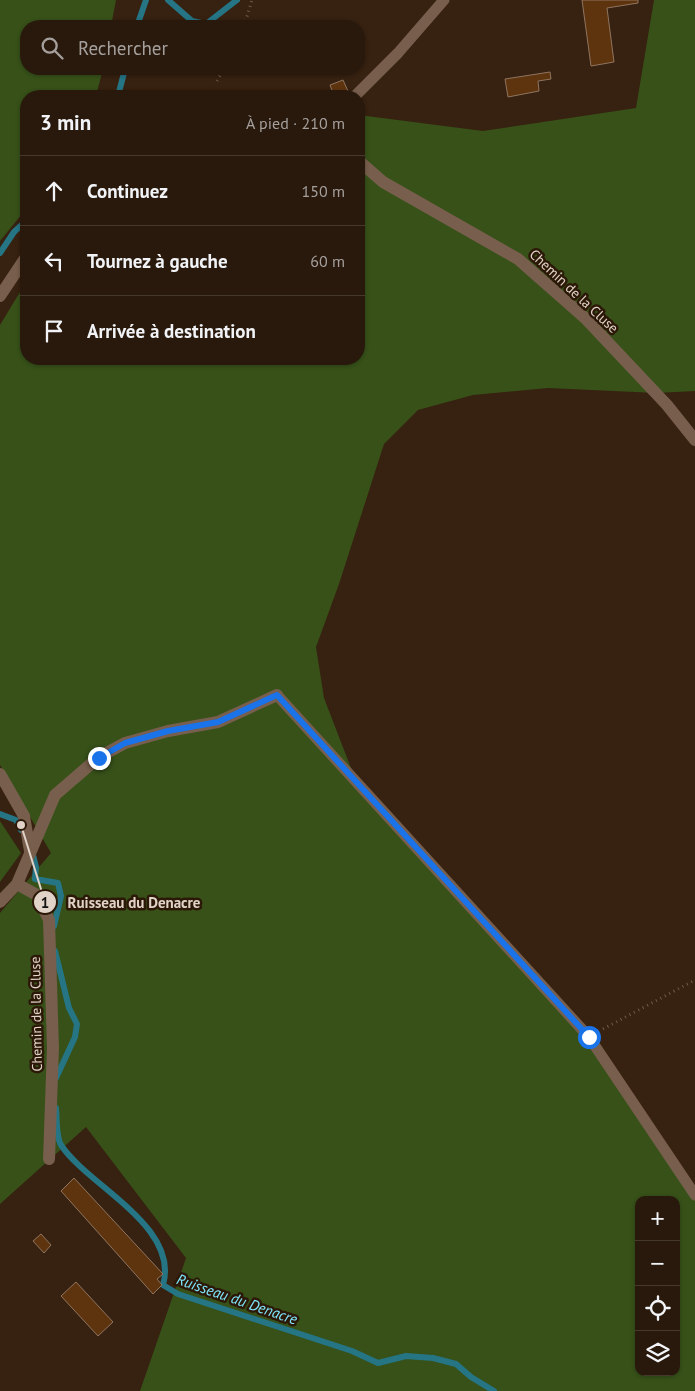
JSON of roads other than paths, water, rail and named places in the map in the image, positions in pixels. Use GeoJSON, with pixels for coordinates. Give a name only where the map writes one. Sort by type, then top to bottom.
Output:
{"type":"FeatureCollection","features":[{"type":"Feature","properties":{"kind":"street","name":"Chemin de la Cluse"},"geometry":{"type":"LineString","coordinates":[[365,166],[383,182],[518,259],[591,325],[668,405],[695,440]]}},
{"type":"Feature","properties":{"kind":"street"},"geometry":{"type":"LineString","coordinates":[[0,296],[20,267]]}},
{"type":"Feature","properties":{"kind":"street"},"geometry":{"type":"LineString","coordinates":[[0,902],[17,884],[55,795],[99,758],[125,743],[168,731],[218,722],[277,695]]}},
{"type":"Feature","properties":{"kind":"street"},"geometry":{"type":"LineString","coordinates":[[0,774],[24,816],[30,851]]}},
{"type":"Feature","properties":{"kind":"street","name":"Chemin de la Cluse"},"geometry":{"type":"LineString","coordinates":[[17,884],[37,895],[50,920],[53,1048],[49,1159]]}},
{"type":"Feature","properties":{"kind":"lane"},"geometry":{"type":"LineString","coordinates":[[361,90],[398,53],[444,0]]}},
{"type":"Feature","properties":{"kind":"lane"},"geometry":{"type":"LineString","coordinates":[[277,695],[589,1037],[695,1195]]}},
{"type":"Feature","properties":{"kind":"waterway","name":"Ruisseau du Denacre"},"geometry":{"type":"LineString","coordinates":[[139,20],[146,0]]}},
{"type":"Feature","properties":{"kind":"waterway","name":"Ruisseau du Denacre"},"geometry":{"type":"LineString","coordinates":[[168,0],[191,20]]}},
{"type":"Feature","properties":{"kind":"waterway","name":"Ruisseau du Denacre"},"geometry":{"type":"LineString","coordinates":[[211,20],[237,0]]}},
{"type":"Feature","properties":{"kind":"waterway","name":"Ruisseau du Denacre"},"geometry":{"type":"LineString","coordinates":[[120,90],[123,75]]}},
{"type":"Feature","properties":{"kind":"waterway","name":"Ruisseau du Denacre"},"geometry":{"type":"LineString","coordinates":[[0,253],[20,226]]}},
{"type":"Feature","properties":{"kind":"waterway","name":"Ruisseau du Denacre"},"geometry":{"type":"LineString","coordinates":[[0,814],[16,820],[21,830]]}},
{"type":"Feature","properties":{"kind":"waterway","name":"Ruisseau du Denacre"},"geometry":{"type":"LineString","coordinates":[[32,851],[36,867],[35,879],[58,883],[61,896],[54,926]]}},
{"type":"Feature","properties":{"kind":"waterway","name":"Ruisseau du Denacre"},"geometry":{"type":"LineString","coordinates":[[55,951],[69,1008],[77,1024],[75,1037],[56,1078]]}},
{"type":"Feature","properties":{"kind":"waterway","name":"Ruisseau du Denacre"},"geometry":{"type":"LineString","coordinates":[[56,1108],[57,1132],[61,1145],[91,1176],[128,1208],[145,1226],[158,1244],[165,1264],[163,1285],[178,1294],[352,1351],[378,1363],[406,1356],[433,1358],[456,1364],[471,1377],[494,1391]]}},
{"type":"Feature","properties":{"kind":"place","name":"Ruisseau du Denacre"},"geometry":{"type":"Point","coordinates":[21,825]}}]}
